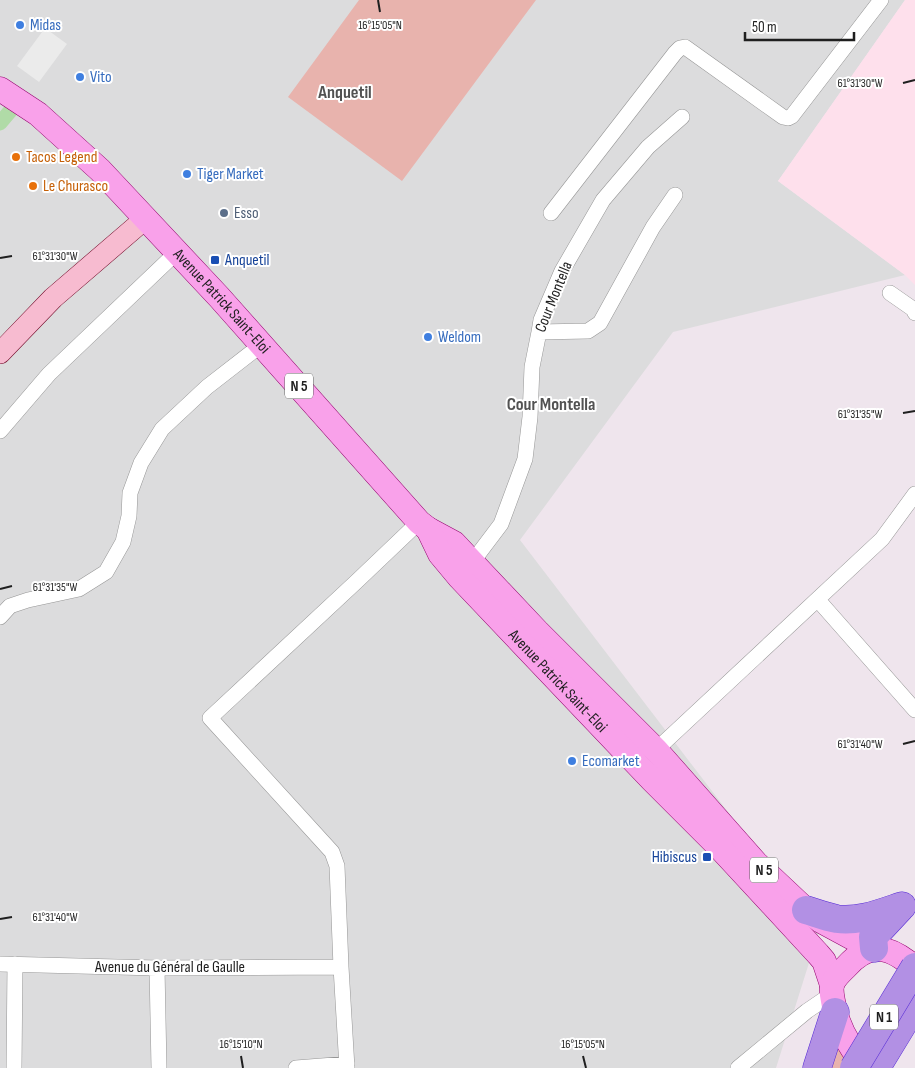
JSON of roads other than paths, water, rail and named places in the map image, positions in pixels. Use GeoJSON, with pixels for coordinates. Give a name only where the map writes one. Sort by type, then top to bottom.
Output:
{"type":"FeatureCollection","features":[{"type":"Feature","properties":{"kind":"highway"},"geometry":{"type":"LineString","coordinates":[[806,910],[837,919],[865,918],[908,901]]}},
{"type":"Feature","properties":{"kind":"highway"},"geometry":{"type":"LineString","coordinates":[[870,950],[873,937],[908,901]]}},
{"type":"Feature","properties":{"kind":"highway","name":"N 1"},"geometry":{"type":"LineString","coordinates":[[854,1068],[915,967]]}},
{"type":"Feature","properties":{"kind":"highway"},"geometry":{"type":"LineString","coordinates":[[817,1068],[833,997]]}},
{"type":"Feature","properties":{"kind":"highway","name":"N 1"},"geometry":{"type":"LineString","coordinates":[[876,1068],[915,1004]]}},
{"type":"Feature","properties":{"kind":"main road","name":"Avenue Patrick Saint-Eloi"},"geometry":{"type":"LineString","coordinates":[[0,89],[38,114],[88,159],[146,218],[423,525],[440,554],[466,570],[537,631],[656,750],[756,862],[806,910],[820,922],[858,941],[870,950]]}},
{"type":"Feature","properties":{"kind":"main road","name":"Avenue Patrick Saint-Eloi"},"geometry":{"type":"LineString","coordinates":[[466,570],[652,780],[720,848],[818,954],[824,962],[842,1031],[850,1046],[868,1068]]}},
{"type":"Feature","properties":{"kind":"main road"},"geometry":{"type":"LineString","coordinates":[[833,997],[837,976],[849,963],[870,950],[896,954],[915,967]]}},
{"type":"Feature","properties":{"kind":"street"},"geometry":{"type":"LineString","coordinates":[[550,213],[680,48],[685,47],[788,118],[792,116],[881,0]]}},
{"type":"Feature","properties":{"kind":"street","name":"Cour Montella"},"geometry":{"type":"LineString","coordinates":[[466,570],[501,524],[525,459],[530,417],[532,367],[542,320],[562,271],[604,200],[648,147],[682,117]]}},
{"type":"Feature","properties":{"kind":"street"},"geometry":{"type":"LineString","coordinates":[[539,332],[588,331],[600,323],[652,227],[675,195]]}},
{"type":"Feature","properties":{"kind":"street"},"geometry":{"type":"LineString","coordinates":[[0,353],[53,298],[146,218]]}},
{"type":"Feature","properties":{"kind":"street"},"geometry":{"type":"LineString","coordinates":[[0,431],[49,374],[177,252]]}},
{"type":"Feature","properties":{"kind":"street"},"geometry":{"type":"LineString","coordinates":[[890,293],[913,309],[915,313]]}},
{"type":"Feature","properties":{"kind":"street"},"geometry":{"type":"LineString","coordinates":[[0,617],[10,606],[28,600],[79,589],[106,572],[123,542],[130,516],[130,493],[140,463],[162,429],[207,387],[261,345]]}},
{"type":"Feature","properties":{"kind":"street"},"geometry":{"type":"LineString","coordinates":[[656,750],[882,539],[915,494]]}},
{"type":"Feature","properties":{"kind":"street"},"geometry":{"type":"LineString","coordinates":[[296,1068],[347,1066],[337,866],[332,852],[210,718],[356,582],[423,525]]}},
{"type":"Feature","properties":{"kind":"street"},"geometry":{"type":"LineString","coordinates":[[818,600],[915,710]]}},
{"type":"Feature","properties":{"kind":"street"},"geometry":{"type":"LineString","coordinates":[[6,964],[14,1068]]}},
{"type":"Feature","properties":{"kind":"street","name":"Avenue du Général de Gaulle"},"geometry":{"type":"LineString","coordinates":[[6,964],[158,968],[341,967]]}},
{"type":"Feature","properties":{"kind":"street"},"geometry":{"type":"LineString","coordinates":[[158,968],[159,1068]]}},
{"type":"Feature","properties":{"kind":"street"},"geometry":{"type":"LineString","coordinates":[[738,1068],[807,1011],[833,997]]}},
{"type":"Feature","properties":{"kind":"waterway"},"geometry":{"type":"LineString","coordinates":[[0,123],[11,110]]}},
{"type":"Feature","properties":{"kind":"place","name":"Midas"},"geometry":{"type":"Point","coordinates":[20,25]}},
{"type":"Feature","properties":{"kind":"place","name":"Vito"},"geometry":{"type":"Point","coordinates":[80,77]}},
{"type":"Feature","properties":{"kind":"place","name":"Tacos Legend"},"geometry":{"type":"Point","coordinates":[16,157]}},
{"type":"Feature","properties":{"kind":"place","name":"Tiger Market"},"geometry":{"type":"Point","coordinates":[187,174]}},
{"type":"Feature","properties":{"kind":"place","name":"Le Churasco"},"geometry":{"type":"Point","coordinates":[33,186]}},
{"type":"Feature","properties":{"kind":"place","name":"Esso"},"geometry":{"type":"Point","coordinates":[224,213]}},
{"type":"Feature","properties":{"kind":"place","name":"Anquetil"},"geometry":{"type":"Point","coordinates":[215,260]}},
{"type":"Feature","properties":{"kind":"place","name":"Weldom"},"geometry":{"type":"Point","coordinates":[428,337]}},
{"type":"Feature","properties":{"kind":"place","name":"Ecomarket"},"geometry":{"type":"Point","coordinates":[572,761]}},
{"type":"Feature","properties":{"kind":"place","name":"Hibiscus"},"geometry":{"type":"Point","coordinates":[707,857]}},
{"type":"Feature","properties":{"kind":"district","name":"Anquetil"},"geometry":{"type":"Point","coordinates":[345,92]}},
{"type":"Feature","properties":{"kind":"district","name":"Cour Montella"},"geometry":{"type":"Point","coordinates":[551,404]}}]}
